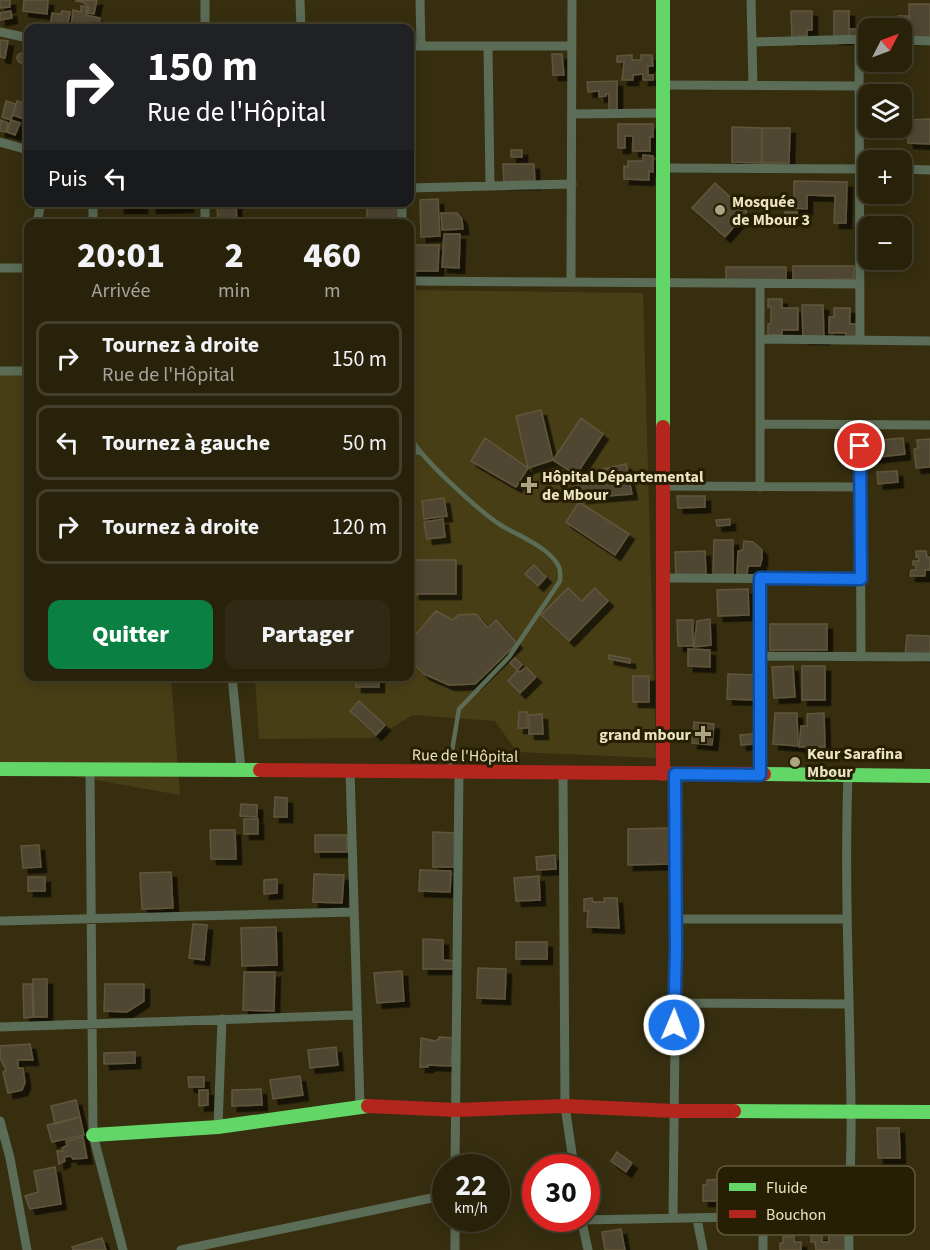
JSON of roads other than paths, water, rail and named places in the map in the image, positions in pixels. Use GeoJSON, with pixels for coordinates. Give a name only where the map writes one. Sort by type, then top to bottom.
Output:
{"type":"FeatureCollection","features":[{"type":"Feature","properties":{"kind":"street"},"geometry":{"type":"LineString","coordinates":[[205,0],[205,24]]}},
{"type":"Feature","properties":{"kind":"street"},"geometry":{"type":"LineString","coordinates":[[300,0],[301,24]]}},
{"type":"Feature","properties":{"kind":"street"},"geometry":{"type":"LineString","coordinates":[[420,0],[421,46]]}},
{"type":"Feature","properties":{"kind":"street"},"geometry":{"type":"LineString","coordinates":[[572,0],[572,282]]}},
{"type":"Feature","properties":{"kind":"street"},"geometry":{"type":"LineString","coordinates":[[663,0],[663,578],[676,950],[673,1217]]}},
{"type":"Feature","properties":{"kind":"street"},"geometry":{"type":"LineString","coordinates":[[751,0],[753,85]]}},
{"type":"Feature","properties":{"kind":"street"},"geometry":{"type":"LineString","coordinates":[[0,32],[24,37]]}},
{"type":"Feature","properties":{"kind":"street"},"geometry":{"type":"LineString","coordinates":[[752,42],[858,39]]}},
{"type":"Feature","properties":{"kind":"street"},"geometry":{"type":"LineString","coordinates":[[912,40],[930,41]]}},
{"type":"Feature","properties":{"kind":"street"},"geometry":{"type":"LineString","coordinates":[[414,46],[572,46]]}},
{"type":"Feature","properties":{"kind":"street"},"geometry":{"type":"LineString","coordinates":[[488,47],[490,186]]}},
{"type":"Feature","properties":{"kind":"street"},"geometry":{"type":"LineString","coordinates":[[663,84],[858,86]]}},
{"type":"Feature","properties":{"kind":"street"},"geometry":{"type":"LineString","coordinates":[[572,114],[663,113]]}},
{"type":"Feature","properties":{"kind":"street"},"geometry":{"type":"LineString","coordinates":[[0,142],[24,149]]}},
{"type":"Feature","properties":{"kind":"street"},"geometry":{"type":"LineString","coordinates":[[663,168],[858,169]]}},
{"type":"Feature","properties":{"kind":"street"},"geometry":{"type":"LineString","coordinates":[[912,170],[930,170]]}},
{"type":"Feature","properties":{"kind":"street"},"geometry":{"type":"LineString","coordinates":[[414,188],[572,184]]}},
{"type":"Feature","properties":{"kind":"street"},"geometry":{"type":"LineString","coordinates":[[860,340],[863,204]]}},
{"type":"Feature","properties":{"kind":"street"},"geometry":{"type":"LineString","coordinates":[[0,268],[24,268]]}},
{"type":"Feature","properties":{"kind":"street"},"geometry":{"type":"LineString","coordinates":[[414,281],[860,284]]}},
{"type":"Feature","properties":{"kind":"street"},"geometry":{"type":"LineString","coordinates":[[760,283],[760,487]]}},
{"type":"Feature","properties":{"kind":"street"},"geometry":{"type":"LineString","coordinates":[[760,339],[930,340]]}},
{"type":"Feature","properties":{"kind":"street"},"geometry":{"type":"LineString","coordinates":[[0,371],[24,371]]}},
{"type":"Feature","properties":{"kind":"street"},"geometry":{"type":"LineString","coordinates":[[760,424],[930,425]]}},
{"type":"Feature","properties":{"kind":"street"},"geometry":{"type":"LineString","coordinates":[[860,425],[861,657]]}},
{"type":"Feature","properties":{"kind":"street"},"geometry":{"type":"LineString","coordinates":[[663,486],[860,487]]}},
{"type":"Feature","properties":{"kind":"street"},"geometry":{"type":"LineString","coordinates":[[663,578],[861,579]]}},
{"type":"Feature","properties":{"kind":"street"},"geometry":{"type":"LineString","coordinates":[[760,578],[760,775]]}},
{"type":"Feature","properties":{"kind":"street"},"geometry":{"type":"LineString","coordinates":[[760,656],[930,657]]}},
{"type":"Feature","properties":{"kind":"street"},"geometry":{"type":"LineString","coordinates":[[232,681],[241,770]]}},
{"type":"Feature","properties":{"kind":"street"},"geometry":{"type":"LineString","coordinates":[[90,768],[93,1135],[123,1250]]}},
{"type":"Feature","properties":{"kind":"street","name":"Rue de l'Hôpital"},"geometry":{"type":"LineString","coordinates":[[0,769],[930,776]]}},
{"type":"Feature","properties":{"kind":"street"},"geometry":{"type":"LineString","coordinates":[[350,771],[360,1106]]}},
{"type":"Feature","properties":{"kind":"street"},"geometry":{"type":"LineString","coordinates":[[454,771],[455,1154]]}},
{"type":"Feature","properties":{"kind":"street"},"geometry":{"type":"LineString","coordinates":[[563,773],[565,1106],[572,1154]]}},
{"type":"Feature","properties":{"kind":"street"},"geometry":{"type":"LineString","coordinates":[[848,776],[847,919],[851,1110],[849,1166]]}},
{"type":"Feature","properties":{"kind":"street"},"geometry":{"type":"LineString","coordinates":[[0,921],[353,912]]}},
{"type":"Feature","properties":{"kind":"street"},"geometry":{"type":"LineString","coordinates":[[675,919],[847,919]]}},
{"type":"Feature","properties":{"kind":"street"},"geometry":{"type":"LineString","coordinates":[[675,1004],[848,1004]]}},
{"type":"Feature","properties":{"kind":"street"},"geometry":{"type":"LineString","coordinates":[[0,1027],[92,1022],[357,1015]]}},
{"type":"Feature","properties":{"kind":"street"},"geometry":{"type":"LineString","coordinates":[[218,1127],[222,1019]]}},
{"type":"Feature","properties":{"kind":"street"},"geometry":{"type":"LineString","coordinates":[[93,1135],[218,1127],[360,1106],[456,1110],[565,1106],[674,1111],[930,1112]]}},
{"type":"Feature","properties":{"kind":"street"},"geometry":{"type":"LineString","coordinates":[[0,1121],[10,1158],[27,1250]]}},
{"type":"Feature","properties":{"kind":"street"},"geometry":{"type":"LineString","coordinates":[[181,1250],[432,1199]]}},
{"type":"Feature","properties":{"kind":"street"},"geometry":{"type":"LineString","coordinates":[[600,1219],[717,1218]]}},
{"type":"Feature","properties":{"kind":"street"},"geometry":{"type":"LineString","coordinates":[[697,1219],[703,1250]]}},
{"type":"Feature","properties":{"kind":"street"},"geometry":{"type":"LineString","coordinates":[[454,1250],[455,1232]]}},
{"type":"Feature","properties":{"kind":"street"},"geometry":{"type":"LineString","coordinates":[[585,1232],[588,1250]]}},
{"type":"Feature","properties":{"kind":"street"},"geometry":{"type":"LineString","coordinates":[[764,1235],[764,1250]]}},
{"type":"Feature","properties":{"kind":"street"},"geometry":{"type":"LineString","coordinates":[[849,1235],[849,1250]]}},
{"type":"Feature","properties":{"kind":"lane"},"geometry":{"type":"LineString","coordinates":[[414,445],[471,501],[499,524],[542,550],[559,567],[560,581],[509,657],[459,709],[454,771]]}},
{"type":"Feature","properties":{"kind":"lane"},"geometry":{"type":"LineString","coordinates":[[414,452],[421,453]]}},
{"type":"Feature","properties":{"kind":"place","name":"Mosquée de Mbour 3"},"geometry":{"type":"Point","coordinates":[720,210]}},
{"type":"Feature","properties":{"kind":"place","name":"Hôpital Départemental de Mbour"},"geometry":{"type":"Point","coordinates":[529,485]}},
{"type":"Feature","properties":{"kind":"place","name":"grand mbour"},"geometry":{"type":"Point","coordinates":[703,734]}},
{"type":"Feature","properties":{"kind":"place","name":"Keur Sarafina Mbour"},"geometry":{"type":"Point","coordinates":[795,762]}}]}
